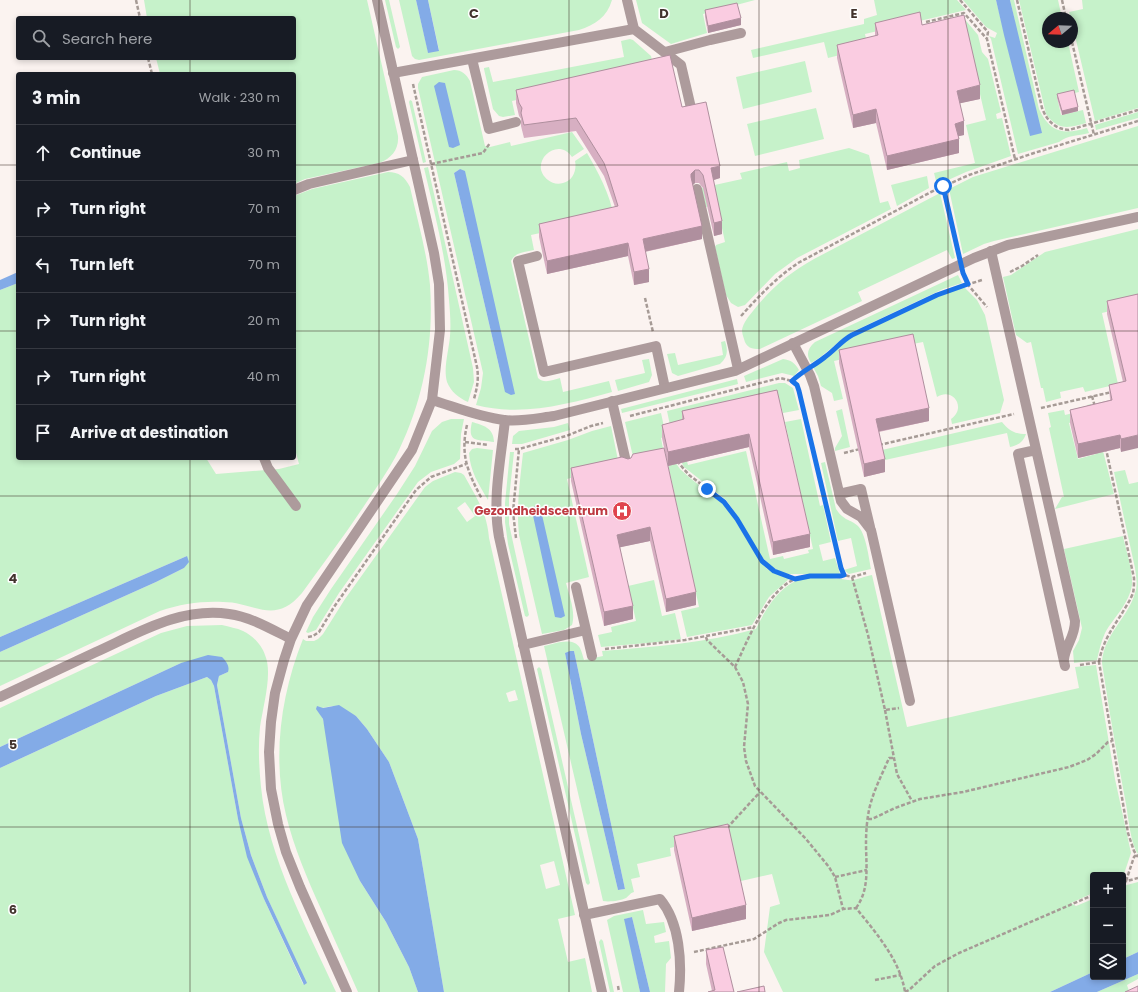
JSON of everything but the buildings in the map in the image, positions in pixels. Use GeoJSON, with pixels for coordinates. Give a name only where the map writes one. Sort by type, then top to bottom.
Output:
{"type":"FeatureCollection","features":[{"type":"Feature","properties":{"kind":"street"},"geometry":{"type":"LineString","coordinates":[[347,992],[286,852],[278,824],[271,789],[269,752],[275,693],[293,635],[307,605],[412,450],[432,400],[440,330],[439,284],[434,253],[377,0]]}},
{"type":"Feature","properties":{"kind":"street"},"geometry":{"type":"LineString","coordinates":[[627,0],[634,29],[681,65],[691,108]]}},
{"type":"Feature","properties":{"kind":"street"},"geometry":{"type":"LineString","coordinates":[[393,73],[634,29]]}},
{"type":"Feature","properties":{"kind":"street"},"geometry":{"type":"LineString","coordinates":[[665,52],[741,33]]}},
{"type":"Feature","properties":{"kind":"street"},"geometry":{"type":"LineString","coordinates":[[472,59],[489,129],[516,122]]}},
{"type":"Feature","properties":{"kind":"street"},"geometry":{"type":"LineString","coordinates":[[296,189],[309,184],[414,163]]}},
{"type":"Feature","properties":{"kind":"street"},"geometry":{"type":"LineString","coordinates":[[697,189],[738,369]]}},
{"type":"Feature","properties":{"kind":"street"},"geometry":{"type":"LineString","coordinates":[[432,400],[486,417],[505,420],[554,416],[612,402],[738,369],[960,264],[1008,245],[1138,217]]}},
{"type":"Feature","properties":{"kind":"street"},"geometry":{"type":"LineString","coordinates":[[991,251],[1074,621],[1075,630],[1068,645],[1065,663]]}},
{"type":"Feature","properties":{"kind":"street"},"geometry":{"type":"LineString","coordinates":[[537,256],[518,261],[544,372],[656,346],[665,388]]}},
{"type":"Feature","properties":{"kind":"street"},"geometry":{"type":"LineString","coordinates":[[793,343],[814,386],[841,501],[847,509],[861,517],[871,530]]}},
{"type":"Feature","properties":{"kind":"street"},"geometry":{"type":"LineString","coordinates":[[612,402],[627,466]]}},
{"type":"Feature","properties":{"kind":"street"},"geometry":{"type":"LineString","coordinates":[[505,420],[496,496],[496,522],[602,992]]}},
{"type":"Feature","properties":{"kind":"street"},"geometry":{"type":"LineString","coordinates":[[1036,450],[1018,454],[1065,663]]}},
{"type":"Feature","properties":{"kind":"street"},"geometry":{"type":"LineString","coordinates":[[265,460],[268,468],[296,506]]}},
{"type":"Feature","properties":{"kind":"street"},"geometry":{"type":"LineString","coordinates":[[839,494],[861,489],[910,701]]}},
{"type":"Feature","properties":{"kind":"street"},"geometry":{"type":"LineString","coordinates":[[1037,539],[1055,535]]}},
{"type":"Feature","properties":{"kind":"street"},"geometry":{"type":"LineString","coordinates":[[576,587],[591,654]]}},
{"type":"Feature","properties":{"kind":"street"},"geometry":{"type":"LineString","coordinates":[[0,697],[152,626],[183,616],[208,613],[229,614],[293,635]]}},
{"type":"Feature","properties":{"kind":"street"},"geometry":{"type":"LineString","coordinates":[[1056,625],[1074,621]]}},
{"type":"Feature","properties":{"kind":"street"},"geometry":{"type":"LineString","coordinates":[[523,645],[586,630]]}},
{"type":"Feature","properties":{"kind":"street"},"geometry":{"type":"LineString","coordinates":[[584,915],[660,899],[666,906],[672,921],[680,955],[679,992]]}},
{"type":"Feature","properties":{"kind":"path"},"geometry":{"type":"LineString","coordinates":[[136,0],[140,16]]}},
{"type":"Feature","properties":{"kind":"path"},"geometry":{"type":"LineString","coordinates":[[960,0],[988,32],[987,39],[1015,159]]}},
{"type":"Feature","properties":{"kind":"path"},"geometry":{"type":"LineString","coordinates":[[1017,0],[1044,115],[1053,125],[1063,129],[1074,129],[1138,110]]}},
{"type":"Feature","properties":{"kind":"path"},"geometry":{"type":"LineString","coordinates":[[1062,0],[1065,12]]}},
{"type":"Feature","properties":{"kind":"path"},"geometry":{"type":"LineString","coordinates":[[926,22],[964,13],[987,39]]}},
{"type":"Feature","properties":{"kind":"path"},"geometry":{"type":"LineString","coordinates":[[1073,48],[1094,135]]}},
{"type":"Feature","properties":{"kind":"path"},"geometry":{"type":"LineString","coordinates":[[148,60],[152,72]]}},
{"type":"Feature","properties":{"kind":"path"},"geometry":{"type":"LineString","coordinates":[[729,330],[770,284],[782,273],[818,252],[943,186],[984,169],[1138,121]]}},
{"type":"Feature","properties":{"kind":"path"},"geometry":{"type":"LineString","coordinates":[[414,163],[483,153],[492,140],[489,129]]}},
{"type":"Feature","properties":{"kind":"path"},"geometry":{"type":"LineString","coordinates":[[943,186],[963,273],[968,284],[985,302],[989,312]]}},
{"type":"Feature","properties":{"kind":"path"},"geometry":{"type":"LineString","coordinates":[[792,381],[827,356],[841,342],[852,335],[937,295],[997,276],[1022,266],[1046,249],[1043,238]]}},
{"type":"Feature","properties":{"kind":"path"},"geometry":{"type":"LineString","coordinates":[[645,298],[656,346]]}},
{"type":"Feature","properties":{"kind":"path"},"geometry":{"type":"LineString","coordinates":[[465,442],[519,449],[566,436],[591,426],[780,378],[792,381],[797,385],[799,391]]}},
{"type":"Feature","properties":{"kind":"path"},"geometry":{"type":"LineString","coordinates":[[876,446],[1113,392]]}},
{"type":"Feature","properties":{"kind":"path"},"geometry":{"type":"LineString","coordinates":[[1092,396],[1095,410]]}},
{"type":"Feature","properties":{"kind":"path"},"geometry":{"type":"LineString","coordinates":[[1011,407],[1013,414]]}},
{"type":"Feature","properties":{"kind":"path"},"geometry":{"type":"LineString","coordinates":[[1105,445],[1125,531],[1134,578],[1133,592],[1128,604],[1103,644],[1099,662],[1128,833],[1137,856],[1134,857],[1126,879]]}},
{"type":"Feature","properties":{"kind":"path"},"geometry":{"type":"LineString","coordinates":[[516,539],[513,512],[519,449]]}},
{"type":"Feature","properties":{"kind":"path"},"geometry":{"type":"LineString","coordinates":[[830,456],[860,449]]}},
{"type":"Feature","properties":{"kind":"path"},"geometry":{"type":"LineString","coordinates":[[676,459],[689,475],[724,502],[737,519],[762,561],[774,571],[795,579]]}},
{"type":"Feature","properties":{"kind":"path"},"geometry":{"type":"LineString","coordinates":[[293,635],[309,638],[319,632],[346,590],[416,490],[431,477],[466,464]]}},
{"type":"Feature","properties":{"kind":"path"},"geometry":{"type":"LineString","coordinates":[[826,506],[844,575]]}},
{"type":"Feature","properties":{"kind":"path"},"geometry":{"type":"LineString","coordinates":[[735,667],[754,627],[770,600],[779,590],[795,579],[810,576],[852,576],[880,570]]}},
{"type":"Feature","properties":{"kind":"path"},"geometry":{"type":"LineString","coordinates":[[852,576],[868,635],[885,710],[897,774],[912,802]]}},
{"type":"Feature","properties":{"kind":"path"},"geometry":{"type":"LineString","coordinates":[[591,654],[602,649],[660,644],[706,637],[754,627]]}},
{"type":"Feature","properties":{"kind":"path"},"geometry":{"type":"LineString","coordinates":[[706,637],[707,640],[735,667],[743,682],[748,704],[744,747],[746,761],[755,786],[806,839],[830,868],[835,877],[843,909]]}},
{"type":"Feature","properties":{"kind":"path"},"geometry":{"type":"LineString","coordinates":[[1065,663],[1099,662]]}},
{"type":"Feature","properties":{"kind":"path"},"geometry":{"type":"LineString","coordinates":[[885,710],[911,706],[910,701]]}},
{"type":"Feature","properties":{"kind":"path"},"geometry":{"type":"LineString","coordinates":[[868,819],[872,819],[912,802],[963,792],[1069,767],[1087,760],[1096,754],[1108,742],[1112,741]]}},
{"type":"Feature","properties":{"kind":"path"},"geometry":{"type":"LineString","coordinates":[[680,955],[754,939],[786,920],[830,915],[843,909],[856,908],[860,903],[864,891],[867,870],[866,843],[868,819],[872,799],[889,758],[893,758]]}},
{"type":"Feature","properties":{"kind":"path"},"geometry":{"type":"LineString","coordinates":[[725,830],[760,792]]}},
{"type":"Feature","properties":{"kind":"path"},"geometry":{"type":"LineString","coordinates":[[835,877],[867,870]]}},
{"type":"Feature","properties":{"kind":"path"},"geometry":{"type":"LineString","coordinates":[[1126,882],[1138,878]]}},
{"type":"Feature","properties":{"kind":"path"},"geometry":{"type":"LineString","coordinates":[[856,908],[898,967],[905,992],[935,966],[959,953],[1090,896]]}},
{"type":"Feature","properties":{"kind":"path"},"geometry":{"type":"LineString","coordinates":[[875,980],[901,975]]}},
{"type":"Feature","properties":{"kind":"path"},"geometry":{"type":"LineString","coordinates":[[617,985],[619,992]]}},
{"type":"Feature","properties":{"kind":"green space"},"geometry":{"type":"Polygon","coordinates":[[[144,0],[367,0],[398,136],[396,149],[391,156],[379,163],[305,179],[296,183],[296,72],[160,72],[156,60],[296,60],[296,16],[147,16],[144,0]]]}},
{"type":"Feature","properties":{"kind":"green space"},"geometry":{"type":"Polygon","coordinates":[[[385,0],[389,0],[400,47],[398,49],[396,47],[385,0]]]}},
{"type":"Feature","properties":{"kind":"green space"},"geometry":{"type":"Polygon","coordinates":[[[399,0],[416,0],[428,52],[439,50],[428,0],[612,0],[604,16],[600,20],[579,30],[419,60],[412,56],[399,0]]]}},
{"type":"Feature","properties":{"kind":"green space"},"geometry":{"type":"Polygon","coordinates":[[[636,0],[755,0],[703,14],[707,33],[671,44],[642,23],[636,0]]]}},
{"type":"Feature","properties":{"kind":"green space"},"geometry":{"type":"Polygon","coordinates":[[[874,0],[957,0],[966,10],[865,34],[868,48],[828,58],[824,42],[753,58],[751,50],[864,24],[864,19],[877,15],[874,0]]]}},
{"type":"Feature","properties":{"kind":"green space"},"geometry":{"type":"Polygon","coordinates":[[[963,0],[996,0],[1011,60],[1015,22],[1010,0],[1014,0],[1039,109],[1043,117],[1048,123],[1058,130],[1071,131],[1087,128],[1089,133],[1070,137],[1059,142],[1018,154],[991,39],[989,36],[995,38],[997,33],[986,27],[963,0]]]}},
{"type":"Feature","properties":{"kind":"green space"},"geometry":{"type":"Polygon","coordinates":[[[1019,0],[1058,0],[1061,12],[1042,12],[1042,48],[1069,48],[1079,92],[1057,97],[1061,115],[1083,110],[1086,123],[1069,127],[1059,126],[1046,114],[1019,0]]]}},
{"type":"Feature","properties":{"kind":"green space"},"geometry":{"type":"Polygon","coordinates":[[[1082,0],[1138,0],[1138,108],[1095,121],[1078,48],[1078,12],[1069,12],[1083,9],[1082,0]]]}},
{"type":"Feature","properties":{"kind":"green space"},"geometry":{"type":"Polygon","coordinates":[[[962,16],[978,35],[982,52],[988,59],[1001,112],[996,114],[997,119],[1002,118],[1011,156],[966,172],[937,185],[934,173],[975,163],[966,125],[986,120],[962,16]]]}},
{"type":"Feature","properties":{"kind":"green space"},"geometry":{"type":"Polygon","coordinates":[[[630,39],[651,56],[654,69],[512,101],[515,115],[503,117],[499,116],[493,109],[484,68],[489,67],[493,82],[624,57],[621,41],[630,39]]]}},
{"type":"Feature","properties":{"kind":"green space"},"geometry":{"type":"Polygon","coordinates":[[[805,61],[812,92],[743,109],[736,77],[805,61]]]}},
{"type":"Feature","properties":{"kind":"green space"},"geometry":{"type":"Polygon","coordinates":[[[454,70],[465,74],[470,81],[485,146],[490,147],[510,142],[511,146],[572,132],[584,149],[572,157],[566,151],[559,149],[552,150],[546,154],[542,160],[542,174],[551,182],[561,184],[572,178],[575,171],[575,161],[587,153],[607,192],[614,217],[531,235],[534,250],[518,254],[511,261],[538,378],[546,381],[560,378],[563,392],[609,381],[612,392],[545,408],[510,410],[476,405],[481,388],[483,373],[418,88],[418,84],[422,77],[454,70]],[[460,169],[454,173],[502,379],[460,169]]]}},
{"type":"Feature","properties":{"kind":"green space"},"geometry":{"type":"Polygon","coordinates":[[[410,100],[412,101],[426,162],[423,163],[409,102],[410,100]]]}},
{"type":"Feature","properties":{"kind":"green space"},"geometry":{"type":"Polygon","coordinates":[[[816,108],[824,139],[755,156],[747,124],[816,108]]]}},
{"type":"Feature","properties":{"kind":"green space"},"geometry":{"type":"Polygon","coordinates":[[[1138,112],[1138,118],[1096,130],[1095,125],[1138,112]]]}},
{"type":"Feature","properties":{"kind":"green space"},"geometry":{"type":"Polygon","coordinates":[[[1138,126],[1138,208],[994,241],[963,254],[949,189],[973,177],[1138,126]]]}},
{"type":"Feature","properties":{"kind":"green space"},"geometry":{"type":"Polygon","coordinates":[[[849,148],[869,155],[880,203],[888,201],[891,209],[797,258],[775,274],[745,305],[738,307],[731,303],[726,295],[715,247],[716,245],[725,242],[717,205],[706,207],[701,188],[742,179],[740,173],[787,162],[789,171],[800,168],[799,160],[849,148]]]}},
{"type":"Feature","properties":{"kind":"green space"},"geometry":{"type":"Polygon","coordinates":[[[428,167],[473,368],[474,382],[468,402],[458,397],[453,392],[447,382],[446,377],[450,332],[449,300],[436,217],[424,168],[428,167]]]}},
{"type":"Feature","properties":{"kind":"green space"},"geometry":{"type":"Polygon","coordinates":[[[388,172],[395,173],[406,180],[410,187],[422,236],[430,285],[431,306],[429,349],[421,390],[408,430],[399,450],[382,479],[302,593],[292,603],[282,608],[264,610],[234,603],[207,602],[183,605],[160,611],[0,686],[0,652],[184,568],[187,556],[0,637],[0,290],[16,284],[16,460],[207,460],[216,474],[279,469],[299,464],[296,453],[296,195],[312,189],[388,172]]]}},
{"type":"Feature","properties":{"kind":"green space"},"geometry":{"type":"Polygon","coordinates":[[[927,176],[929,188],[897,206],[891,185],[927,176]]]}},
{"type":"Feature","properties":{"kind":"green space"},"geometry":{"type":"Polygon","coordinates":[[[940,193],[955,258],[952,259],[947,250],[858,292],[862,301],[760,349],[752,348],[746,344],[742,330],[746,320],[767,295],[788,276],[814,259],[940,193]]]}},
{"type":"Feature","properties":{"kind":"green space"},"geometry":{"type":"Polygon","coordinates":[[[1138,229],[1138,304],[1102,313],[1118,384],[1085,392],[1083,387],[1060,392],[1061,398],[1046,402],[1043,388],[1041,388],[1031,342],[1027,343],[1016,335],[1003,277],[1011,275],[1045,252],[1138,229]]]}},
{"type":"Feature","properties":{"kind":"green space"},"geometry":{"type":"Polygon","coordinates":[[[958,275],[962,283],[943,289],[852,332],[811,363],[808,357],[808,352],[810,347],[815,342],[958,275]]]}},
{"type":"Feature","properties":{"kind":"green space"},"geometry":{"type":"Polygon","coordinates":[[[964,287],[977,300],[985,315],[1004,400],[1000,413],[952,424],[951,419],[958,410],[958,405],[953,397],[948,395],[937,397],[923,342],[834,361],[843,399],[834,401],[832,393],[821,386],[813,367],[823,361],[852,337],[921,304],[964,287]]]}},
{"type":"Feature","properties":{"kind":"green space"},"geometry":{"type":"Polygon","coordinates":[[[725,341],[727,353],[725,359],[720,364],[678,376],[672,373],[667,354],[675,353],[678,365],[723,355],[721,342],[725,341]]]}},
{"type":"Feature","properties":{"kind":"green space"},"geometry":{"type":"Polygon","coordinates":[[[649,359],[652,375],[649,382],[618,391],[615,380],[645,373],[642,360],[649,359]]]}},
{"type":"Feature","properties":{"kind":"green space"},"geometry":{"type":"Polygon","coordinates":[[[783,359],[791,361],[799,370],[794,376],[782,373],[746,382],[744,376],[783,359]]]}},
{"type":"Feature","properties":{"kind":"green space"},"geometry":{"type":"Polygon","coordinates":[[[737,379],[738,384],[622,413],[621,409],[737,379]]]}},
{"type":"Feature","properties":{"kind":"green space"},"geometry":{"type":"Polygon","coordinates":[[[779,383],[785,383],[793,388],[799,410],[783,413],[779,399],[672,435],[667,411],[779,383]]]}},
{"type":"Feature","properties":{"kind":"green space"},"geometry":{"type":"Polygon","coordinates":[[[1091,404],[1114,494],[1055,509],[1062,497],[1064,497],[1049,428],[1051,427],[1048,413],[1064,410],[1065,415],[1073,413],[1075,421],[1069,423],[1078,459],[1096,454],[1087,418],[1087,405],[1091,404]]]}},
{"type":"Feature","properties":{"kind":"green space"},"geometry":{"type":"Polygon","coordinates":[[[842,409],[850,447],[835,451],[835,448],[842,436],[836,411],[842,409]]]}},
{"type":"Feature","properties":{"kind":"green space"},"geometry":{"type":"Polygon","coordinates":[[[661,413],[666,436],[661,438],[664,454],[634,461],[625,422],[661,413]]]}},
{"type":"Feature","properties":{"kind":"green space"},"geometry":{"type":"Polygon","coordinates":[[[451,419],[464,419],[461,434],[460,459],[454,464],[431,472],[418,482],[339,593],[316,630],[308,633],[306,632],[313,617],[331,589],[415,466],[432,431],[442,422],[451,419]]]}},
{"type":"Feature","properties":{"kind":"green space"},"geometry":{"type":"Polygon","coordinates":[[[801,419],[820,506],[823,505],[831,542],[819,545],[823,561],[835,558],[840,574],[785,574],[772,567],[762,557],[739,518],[726,500],[684,467],[678,456],[683,447],[688,465],[746,451],[770,559],[783,556],[784,559],[809,553],[808,550],[813,549],[785,422],[801,419]]]}},
{"type":"Feature","properties":{"kind":"green space"},"geometry":{"type":"Polygon","coordinates":[[[472,422],[484,426],[490,430],[494,437],[494,442],[478,440],[472,437],[472,422]]]}},
{"type":"Feature","properties":{"kind":"green space"},"geometry":{"type":"Polygon","coordinates":[[[1002,422],[1012,431],[1026,434],[1024,439],[1018,444],[1010,447],[1007,433],[885,460],[882,450],[1002,422]]]}},
{"type":"Feature","properties":{"kind":"green space"},"geometry":{"type":"Polygon","coordinates":[[[568,423],[570,430],[522,444],[512,444],[513,436],[519,431],[554,427],[568,423]]]}},
{"type":"Feature","properties":{"kind":"green space"},"geometry":{"type":"Polygon","coordinates":[[[611,426],[619,465],[567,479],[589,577],[566,583],[573,609],[572,625],[564,630],[542,634],[519,535],[518,504],[523,453],[611,426]]]}},
{"type":"Feature","properties":{"kind":"green space"},"geometry":{"type":"Polygon","coordinates":[[[477,448],[493,450],[488,500],[481,489],[471,466],[469,453],[472,449],[477,448]]]}},
{"type":"Feature","properties":{"kind":"green space"},"geometry":{"type":"Polygon","coordinates":[[[510,452],[514,452],[509,499],[509,524],[529,615],[527,617],[525,616],[508,544],[505,522],[505,503],[510,452]]]}},
{"type":"Feature","properties":{"kind":"green space"},"geometry":{"type":"Polygon","coordinates":[[[673,459],[680,469],[690,478],[723,504],[735,520],[758,558],[767,569],[789,579],[769,597],[752,625],[687,637],[681,611],[699,607],[667,460],[673,459]]]}},
{"type":"Feature","properties":{"kind":"green space"},"geometry":{"type":"Polygon","coordinates":[[[825,462],[836,509],[844,518],[858,526],[861,530],[867,547],[871,569],[849,574],[844,570],[857,566],[851,538],[838,541],[821,463],[825,462]]]}},
{"type":"Feature","properties":{"kind":"green space"},"geometry":{"type":"Polygon","coordinates":[[[1125,470],[1129,484],[1138,482],[1138,854],[1133,844],[1130,830],[1102,663],[1103,653],[1111,635],[1132,602],[1136,587],[1135,568],[1114,472],[1125,470]]]}},
{"type":"Feature","properties":{"kind":"green space"},"geometry":{"type":"Polygon","coordinates":[[[455,472],[464,475],[486,520],[575,915],[558,919],[568,962],[585,958],[592,992],[444,992],[418,839],[389,762],[367,729],[356,716],[332,706],[317,709],[323,719],[360,881],[386,922],[409,967],[418,992],[358,992],[301,863],[293,839],[286,815],[282,793],[279,748],[284,704],[295,660],[303,639],[306,641],[314,641],[323,634],[345,599],[425,487],[433,481],[455,472]],[[465,502],[457,508],[467,522],[475,516],[465,502]],[[515,690],[506,693],[509,702],[518,700],[515,690]],[[554,861],[540,865],[546,889],[560,885],[554,861]]]}},
{"type":"Feature","properties":{"kind":"green space"},"geometry":{"type":"Polygon","coordinates":[[[1123,536],[1129,560],[1132,585],[1128,598],[1105,633],[1097,660],[1074,663],[1073,651],[1079,640],[1082,628],[1064,549],[1123,536]]]}},
{"type":"Feature","properties":{"kind":"green space"},"geometry":{"type":"Polygon","coordinates":[[[872,575],[907,727],[1079,688],[1075,667],[1096,665],[1115,779],[1131,853],[1125,872],[1090,872],[1090,894],[1071,903],[1076,906],[1090,900],[1090,973],[1050,992],[783,992],[764,952],[770,907],[780,904],[772,874],[741,881],[729,834],[670,848],[671,856],[637,864],[640,877],[631,879],[634,892],[621,900],[603,901],[544,646],[564,642],[573,642],[580,648],[584,660],[603,656],[602,651],[679,644],[737,634],[756,629],[770,604],[776,597],[790,584],[798,580],[817,577],[851,580],[872,575]],[[574,651],[565,653],[581,734],[618,890],[625,889],[574,651]]]}},
{"type":"Feature","properties":{"kind":"green space"},"geometry":{"type":"Polygon","coordinates":[[[654,580],[662,616],[675,613],[681,639],[601,647],[598,635],[612,632],[611,627],[636,621],[628,586],[654,580]]]}},
{"type":"Feature","properties":{"kind":"green space"},"geometry":{"type":"Polygon","coordinates":[[[222,625],[241,630],[250,635],[264,651],[267,662],[268,680],[260,727],[259,764],[265,814],[280,866],[290,892],[336,992],[0,992],[0,768],[156,696],[207,677],[211,680],[214,686],[238,819],[264,899],[303,984],[306,983],[267,897],[251,855],[241,818],[217,685],[219,676],[228,672],[181,663],[0,747],[0,708],[161,633],[187,626],[222,625]]]}},
{"type":"Feature","properties":{"kind":"green space"},"geometry":{"type":"Polygon","coordinates":[[[539,667],[541,669],[590,883],[588,885],[586,883],[537,669],[539,667]]]}},
{"type":"Feature","properties":{"kind":"green space"},"geometry":{"type":"Polygon","coordinates":[[[1138,882],[1138,952],[1126,958],[1126,908],[1126,885],[1138,882]]]}},
{"type":"Feature","properties":{"kind":"green space"},"geometry":{"type":"Polygon","coordinates":[[[643,910],[646,924],[664,922],[666,932],[654,936],[655,943],[669,941],[671,958],[666,964],[665,992],[650,992],[632,917],[625,919],[640,992],[623,992],[607,920],[614,916],[643,910]]]}},
{"type":"Feature","properties":{"kind":"green space"},"geometry":{"type":"Polygon","coordinates":[[[601,939],[603,941],[614,992],[610,992],[599,942],[601,939]]]}},
{"type":"Feature","properties":{"kind":"green space"},"geometry":{"type":"Polygon","coordinates":[[[1138,974],[1138,979],[1127,985],[1129,991],[1097,992],[1126,980],[1138,974]]]}},
{"type":"Feature","properties":{"kind":"water"},"geometry":{"type":"Polygon","coordinates":[[[416,0],[428,0],[439,51],[428,53],[416,0]]]}},
{"type":"Feature","properties":{"kind":"water"},"geometry":{"type":"Polygon","coordinates":[[[996,0],[1010,0],[1042,133],[1030,136],[996,0]]]}},
{"type":"Feature","properties":{"kind":"water"},"geometry":{"type":"Polygon","coordinates":[[[439,82],[445,83],[460,145],[453,148],[449,147],[434,86],[439,82]]]}},
{"type":"Feature","properties":{"kind":"water"},"geometry":{"type":"Polygon","coordinates":[[[460,169],[465,171],[515,394],[511,395],[505,392],[454,173],[460,169]]]}},
{"type":"Feature","properties":{"kind":"water"},"geometry":{"type":"Polygon","coordinates":[[[16,273],[16,284],[0,290],[0,280],[16,273]]]}},
{"type":"Feature","properties":{"kind":"water"},"geometry":{"type":"Polygon","coordinates":[[[535,506],[540,506],[565,616],[561,618],[555,617],[532,511],[535,506]]]}},
{"type":"Feature","properties":{"kind":"water"},"geometry":{"type":"Polygon","coordinates":[[[187,556],[189,562],[184,568],[0,652],[0,637],[187,556]]]}},
{"type":"Feature","properties":{"kind":"water"},"geometry":{"type":"Polygon","coordinates":[[[574,651],[625,889],[618,890],[581,734],[565,653],[574,651]]]}},
{"type":"Feature","properties":{"kind":"water"},"geometry":{"type":"Polygon","coordinates":[[[208,655],[222,657],[228,666],[228,672],[219,676],[217,685],[241,818],[251,855],[267,897],[307,983],[304,985],[264,899],[247,857],[238,819],[214,686],[211,680],[207,677],[156,696],[0,768],[0,747],[181,663],[208,655]]]}},
{"type":"Feature","properties":{"kind":"water"},"geometry":{"type":"Polygon","coordinates":[[[339,705],[356,716],[367,729],[389,762],[418,839],[444,992],[418,992],[409,967],[386,922],[360,881],[342,843],[323,719],[316,709],[317,706],[323,708],[339,705]]]}},
{"type":"Feature","properties":{"kind":"water"},"geometry":{"type":"Polygon","coordinates":[[[632,917],[650,992],[640,992],[624,919],[632,917]]]}},
{"type":"Feature","properties":{"kind":"water"},"geometry":{"type":"Polygon","coordinates":[[[1138,952],[1138,974],[1126,979],[1126,958],[1138,952]]]}},
{"type":"Feature","properties":{"kind":"water"},"geometry":{"type":"Polygon","coordinates":[[[1090,973],[1090,980],[1124,980],[1097,992],[1050,992],[1090,973]]]}},
{"type":"Feature","properties":{"kind":"place","name":"Gezondheidscentrum"},"geometry":{"type":"Point","coordinates":[622,511]}},
{"type":"Feature","properties":{"kind":"route"},"geometry":{"type":"LineString","coordinates":[[707,489],[724,502],[737,519],[762,561],[774,571],[795,579],[803,576],[844,575],[841,568],[799,391],[797,385],[792,381],[801,372],[827,356],[846,338],[937,295],[968,284],[963,273],[943,186]]}}]}
